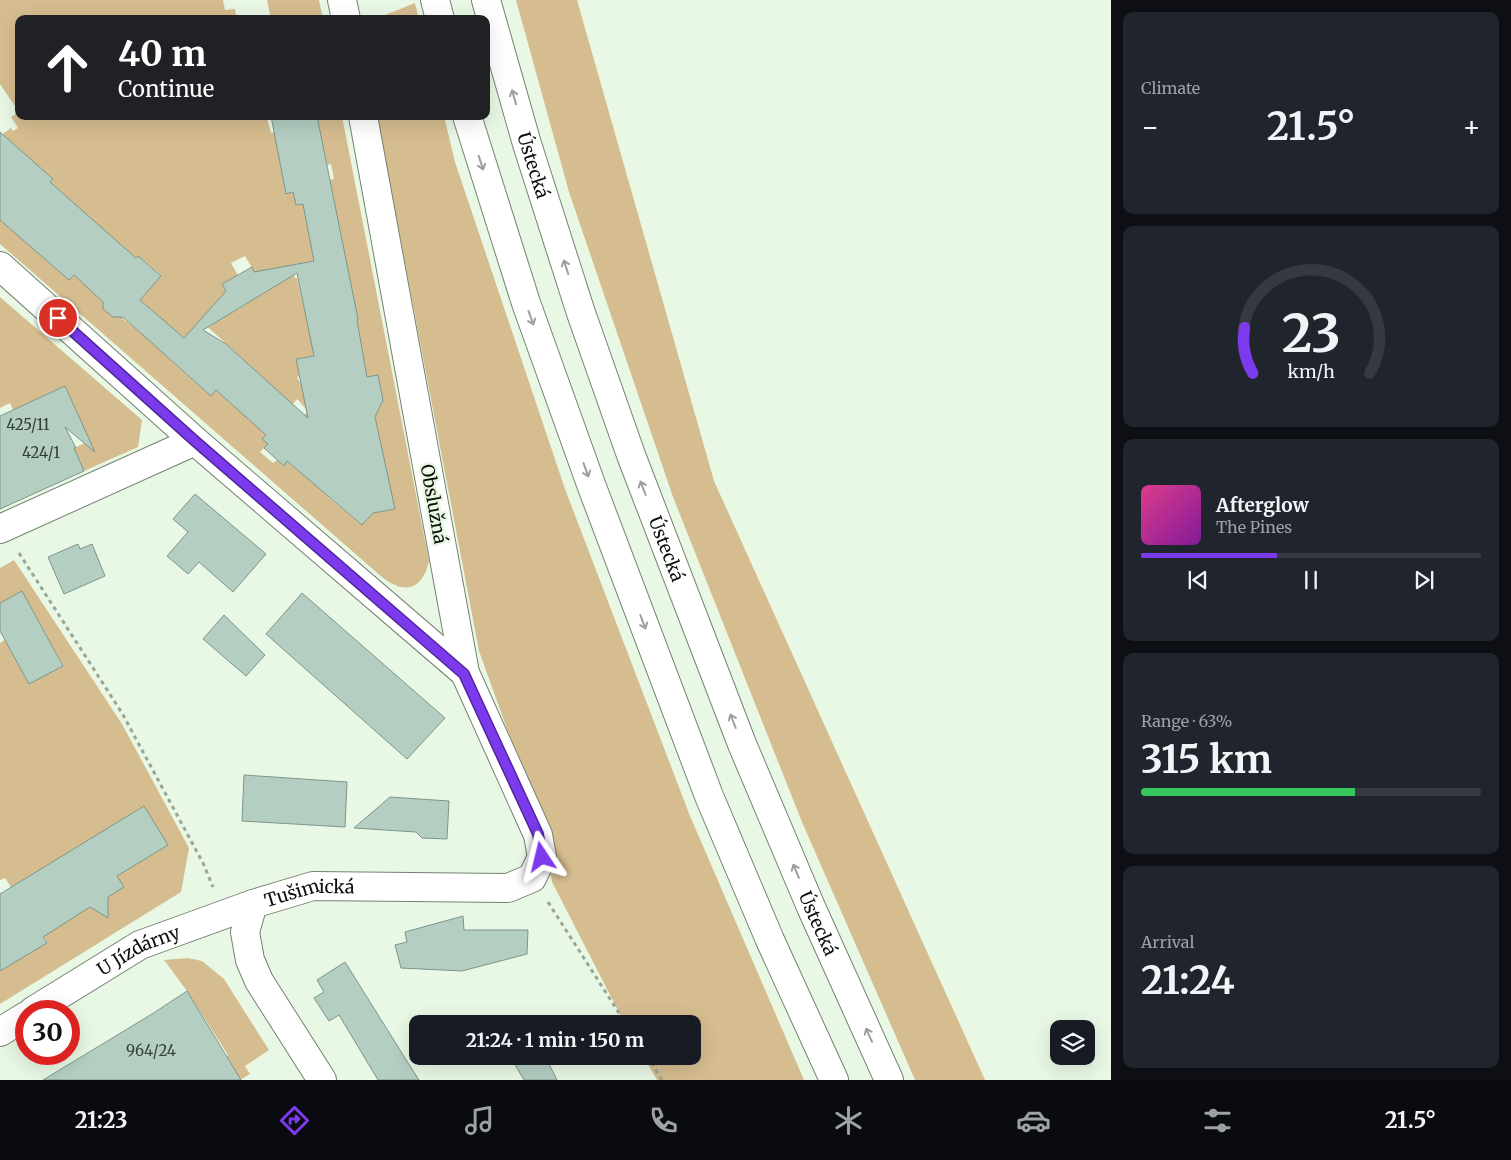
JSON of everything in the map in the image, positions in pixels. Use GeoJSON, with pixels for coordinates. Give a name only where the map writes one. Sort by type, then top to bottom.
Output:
{"type":"FeatureCollection","features":[{"type":"Feature","properties":{"kind":"street"},"geometry":{"type":"LineString","coordinates":[[342,0],[345,15]]}},
{"type":"Feature","properties":{"kind":"street"},"geometry":{"type":"LineString","coordinates":[[435,0],[439,15]]}},
{"type":"Feature","properties":{"kind":"street","name":"Ústecká"},"geometry":{"type":"LineString","coordinates":[[486,0],[527,144],[569,276],[631,455],[742,744],[811,907],[889,1080]]}},
{"type":"Feature","properties":{"kind":"street","name":"Obslužná"},"geometry":{"type":"LineString","coordinates":[[365,120],[464,674],[538,834],[542,857],[532,878]]}},
{"type":"Feature","properties":{"kind":"street"},"geometry":{"type":"LineString","coordinates":[[468,120],[526,303],[612,542],[709,796],[770,940],[834,1080]]}},
{"type":"Feature","properties":{"kind":"street"},"geometry":{"type":"LineString","coordinates":[[0,266],[195,441],[464,674]]}},
{"type":"Feature","properties":{"kind":"street"},"geometry":{"type":"LineString","coordinates":[[1,528],[195,441]]}},
{"type":"Feature","properties":{"kind":"street","name":"Tušimická"},"geometry":{"type":"LineString","coordinates":[[322,1080],[259,982],[250,960],[245,932],[253,904],[313,886],[508,888],[532,878]]}},
{"type":"Feature","properties":{"kind":"street","name":"U Jízdárny"},"geometry":{"type":"LineString","coordinates":[[51,1000],[140,945],[253,904]]}},
{"type":"Feature","properties":{"kind":"street"},"geometry":{"type":"LineString","coordinates":[[0,1032],[15,1023]]}},
{"type":"Feature","properties":{"kind":"path"},"geometry":{"type":"LineString","coordinates":[[1,528],[122,713],[204,863],[225,915]]}},
{"type":"Feature","properties":{"kind":"path"},"geometry":{"type":"LineString","coordinates":[[532,878],[620,1015]]}},
{"type":"Feature","properties":{"kind":"path"},"geometry":{"type":"LineString","coordinates":[[653,1065],[662,1080]]}},
{"type":"Feature","properties":{"kind":"shaded area"},"geometry":{"type":"Polygon","coordinates":[[[0,0],[223,0],[225,10],[235,9],[236,15],[15,15],[15,106],[0,84],[0,0]]]}},
{"type":"Feature","properties":{"kind":"shaded area"},"geometry":{"type":"Polygon","coordinates":[[[267,0],[319,0],[322,15],[270,15],[267,0]]]}},
{"type":"Feature","properties":{"kind":"shaded area"},"geometry":{"type":"Polygon","coordinates":[[[516,0],[577,0],[714,481],[985,1080],[915,1080],[802,822],[673,497],[569,192],[516,0]]]}},
{"type":"Feature","properties":{"kind":"shaded area"},"geometry":{"type":"Polygon","coordinates":[[[415,3],[418,15],[385,15],[415,3]]]}},
{"type":"Feature","properties":{"kind":"shaded area"},"geometry":{"type":"Polygon","coordinates":[[[15,114],[15,120],[268,120],[271,133],[318,124],[318,120],[343,120],[429,561],[423,578],[418,583],[406,587],[399,586],[383,578],[0,244],[0,220],[16,234],[38,209],[31,203],[53,179],[0,136],[11,128],[13,131],[18,128],[11,117],[15,114]],[[331,164],[326,165],[287,194],[293,192],[297,205],[333,198],[330,180],[334,179],[331,164]],[[100,244],[32,247],[69,280],[100,244]],[[344,255],[292,265],[295,278],[297,278],[307,321],[348,268],[344,255]],[[138,256],[100,299],[104,303],[103,309],[113,317],[119,316],[138,330],[154,312],[140,300],[161,275],[138,256]],[[245,256],[231,263],[250,297],[264,288],[245,256]],[[234,277],[222,284],[237,310],[249,302],[234,277]],[[200,320],[168,358],[211,396],[216,390],[235,407],[243,359],[200,320]],[[328,353],[297,359],[300,376],[297,377],[301,385],[378,433],[374,408],[380,407],[383,400],[378,375],[367,377],[365,363],[332,370],[328,353]],[[297,399],[262,439],[268,444],[260,452],[273,463],[277,460],[284,466],[287,461],[297,470],[300,466],[299,422],[308,411],[297,399]],[[386,466],[348,473],[328,497],[362,525],[373,513],[394,509],[386,466]]]}},
{"type":"Feature","properties":{"kind":"shaded area"},"geometry":{"type":"Polygon","coordinates":[[[378,120],[445,120],[455,162],[565,489],[690,816],[804,1080],[657,1080],[648,1065],[701,1065],[701,1015],[620,1015],[552,882],[545,835],[479,651],[378,120]]]}},
{"type":"Feature","properties":{"kind":"shaded area"},"geometry":{"type":"Polygon","coordinates":[[[0,297],[142,420],[138,447],[84,471],[74,448],[89,441],[65,386],[13,410],[10,403],[0,408],[0,297]]]}},
{"type":"Feature","properties":{"kind":"shaded area"},"geometry":{"type":"Polygon","coordinates":[[[14,560],[122,724],[189,848],[181,892],[0,1004],[0,971],[47,942],[5,878],[0,880],[0,643],[5,640],[29,684],[63,665],[22,591],[0,603],[0,568],[14,560]],[[168,845],[44,868],[74,917],[90,907],[99,912],[117,876],[168,845]]]}},
{"type":"Feature","properties":{"kind":"shaded area"},"geometry":{"type":"Polygon","coordinates":[[[188,958],[202,961],[224,979],[269,1050],[245,1066],[250,1074],[240,1080],[189,1080],[228,1055],[187,991],[164,960],[188,958]]]}},
{"type":"Feature","properties":{"kind":"building"},"geometry":{"type":"Polygon","coordinates":[[[272,120],[318,120],[358,319],[367,377],[378,375],[383,400],[375,417],[395,509],[373,513],[362,525],[287,461],[284,466],[264,448],[268,444],[262,439],[266,435],[216,390],[211,396],[124,318],[113,317],[103,309],[103,302],[74,275],[69,280],[0,220],[0,132],[53,179],[50,182],[136,258],[138,256],[161,276],[140,300],[184,338],[226,291],[222,284],[252,267],[254,272],[314,261],[303,204],[296,205],[293,192],[286,194],[272,120]],[[297,273],[203,330],[226,344],[308,418],[296,359],[314,356],[297,273]]]}},
{"type":"Feature","properties":{"kind":"building"},"geometry":{"type":"Polygon","coordinates":[[[65,386],[95,452],[65,427],[76,448],[74,448],[84,471],[0,509],[0,416],[65,386]]]}},
{"type":"Feature","properties":{"kind":"building"},"geometry":{"type":"Polygon","coordinates":[[[195,494],[266,554],[233,592],[199,562],[188,574],[167,556],[188,532],[173,519],[195,494]]]}},
{"type":"Feature","properties":{"kind":"building"},"geometry":{"type":"Polygon","coordinates":[[[78,544],[80,549],[92,544],[105,576],[64,594],[48,557],[78,544]]]}},
{"type":"Feature","properties":{"kind":"building"},"geometry":{"type":"Polygon","coordinates":[[[22,591],[63,666],[29,684],[0,631],[0,603],[22,591]]]}},
{"type":"Feature","properties":{"kind":"building"},"geometry":{"type":"Polygon","coordinates":[[[302,593],[445,718],[407,759],[266,634],[302,593]]]}},
{"type":"Feature","properties":{"kind":"building"},"geometry":{"type":"Polygon","coordinates":[[[224,615],[265,655],[246,676],[203,639],[224,615]]]}},
{"type":"Feature","properties":{"kind":"building"},"geometry":{"type":"Polygon","coordinates":[[[244,775],[347,782],[345,827],[242,821],[244,775]]]}},
{"type":"Feature","properties":{"kind":"building"},"geometry":{"type":"Polygon","coordinates":[[[390,797],[449,801],[447,839],[422,838],[416,832],[354,828],[390,797]]]}},
{"type":"Feature","properties":{"kind":"building"},"geometry":{"type":"Polygon","coordinates":[[[144,806],[168,845],[117,876],[124,887],[108,897],[108,918],[90,907],[43,937],[47,943],[0,971],[0,894],[144,806]]]}},
{"type":"Feature","properties":{"kind":"building"},"geometry":{"type":"Polygon","coordinates":[[[463,916],[464,930],[528,930],[527,954],[462,971],[401,968],[395,945],[407,942],[405,932],[463,916]]]}},
{"type":"Feature","properties":{"kind":"building"},"geometry":{"type":"Polygon","coordinates":[[[345,962],[419,1080],[378,1080],[339,1015],[329,1021],[314,998],[324,992],[317,980],[345,962]]]}},
{"type":"Feature","properties":{"kind":"building"},"geometry":{"type":"Polygon","coordinates":[[[187,991],[241,1080],[43,1080],[68,1065],[80,1065],[80,1058],[187,991]]]}},
{"type":"Feature","properties":{"kind":"building"},"geometry":{"type":"Polygon","coordinates":[[[515,1065],[550,1065],[557,1080],[524,1080],[515,1065]]]}},
{"type":"Feature","properties":{"kind":"route"},"geometry":{"type":"LineString","coordinates":[[58,318],[195,441],[464,674],[538,834],[542,857]]}}]}
